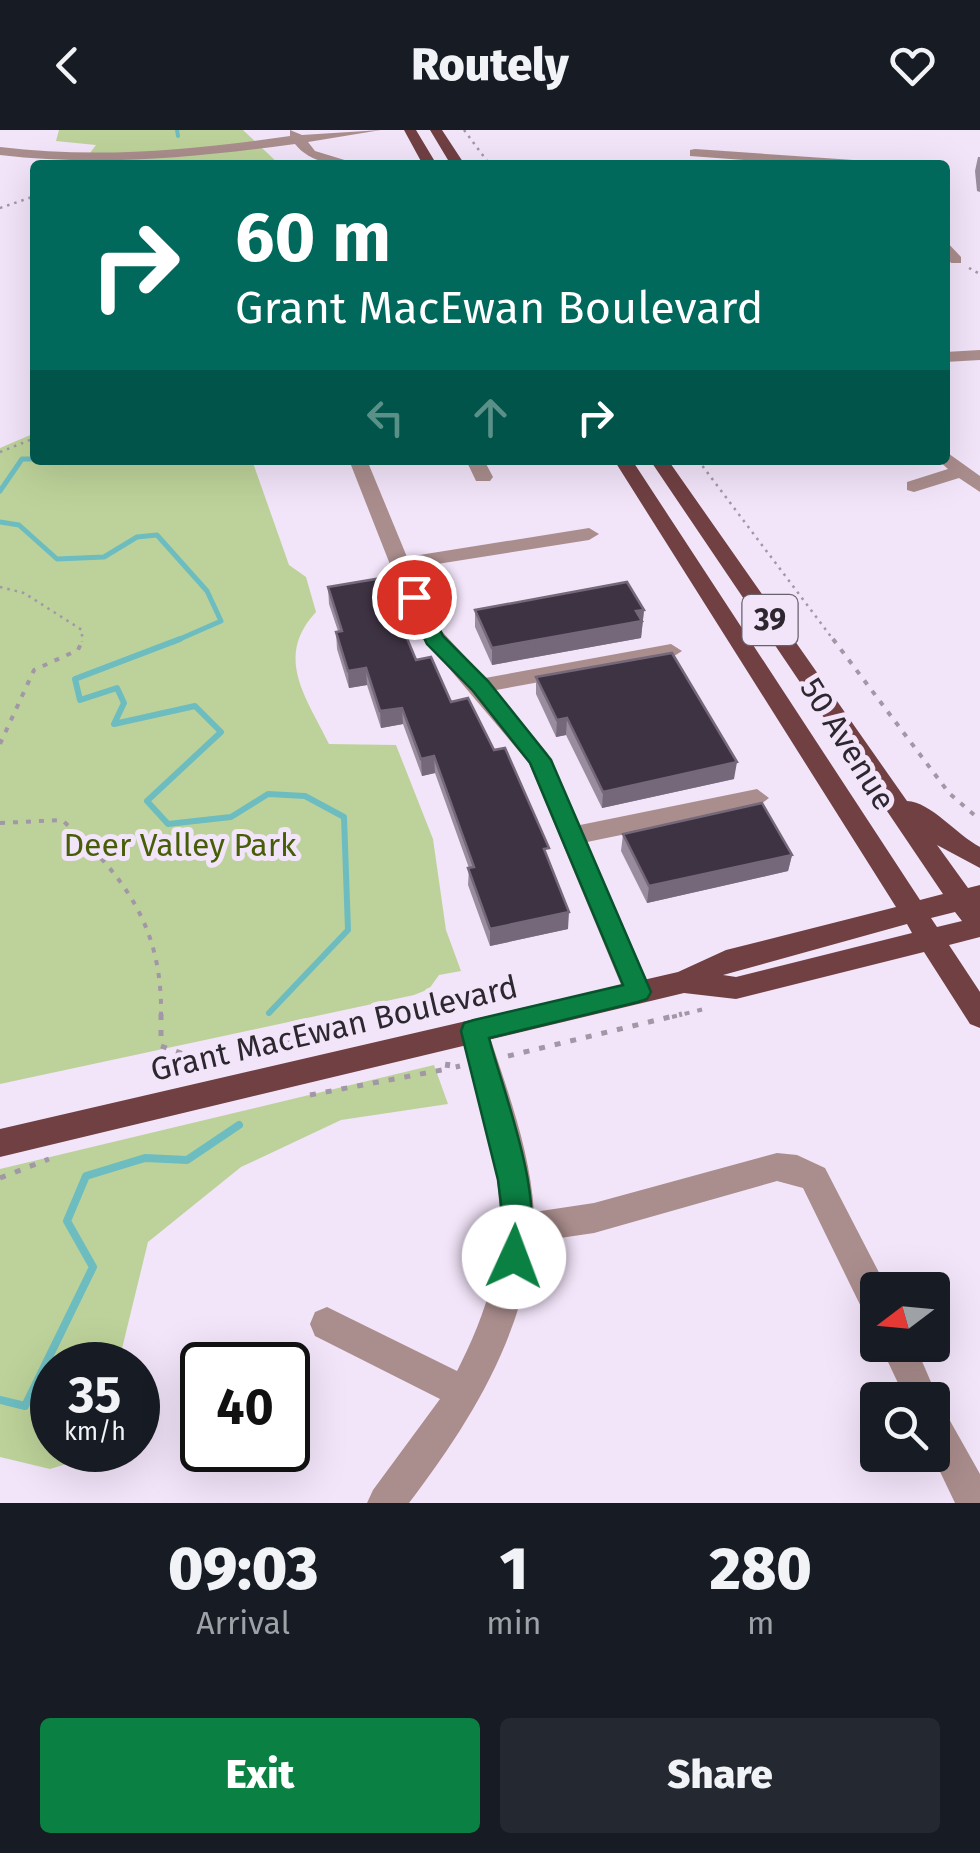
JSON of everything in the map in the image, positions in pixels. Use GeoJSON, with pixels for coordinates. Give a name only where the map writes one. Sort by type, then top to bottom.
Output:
{"type":"FeatureCollection","features":[{"type":"Feature","properties":{"kind":"main road"},"geometry":{"type":"LineString","coordinates":[[410,130],[427,160]]}},
{"type":"Feature","properties":{"kind":"main road"},"geometry":{"type":"LineString","coordinates":[[436,130],[455,160]]}},
{"type":"Feature","properties":{"kind":"main road","name":"50 Avenue"},"geometry":{"type":"LineString","coordinates":[[626,465],[980,1016]]}},
{"type":"Feature","properties":{"kind":"main road","name":"50 Avenue"},"geometry":{"type":"LineString","coordinates":[[662,465],[880,780],[971,898],[980,927]]}},
{"type":"Feature","properties":{"kind":"main road"},"geometry":{"type":"LineString","coordinates":[[880,780],[939,833],[980,858]]}},
{"type":"Feature","properties":{"kind":"main road","name":"Grant MacEwan Boulevard"},"geometry":{"type":"LineString","coordinates":[[0,1143],[440,1038],[478,1046],[638,992],[684,982],[726,960],[971,898]]}},
{"type":"Feature","properties":{"kind":"main road","name":"Grant MacEwan Boulevard"},"geometry":{"type":"LineString","coordinates":[[684,982],[736,988],[980,927]]}},
{"type":"Feature","properties":{"kind":"street"},"geometry":{"type":"LineString","coordinates":[[138,160],[200,155],[313,130]]}},
{"type":"Feature","properties":{"kind":"street"},"geometry":{"type":"LineString","coordinates":[[0,142],[60,151],[125,154],[374,130]]}},
{"type":"Feature","properties":{"kind":"street"},"geometry":{"type":"LineString","coordinates":[[296,136],[310,154],[334,160]]}},
{"type":"Feature","properties":{"kind":"street"},"geometry":{"type":"LineString","coordinates":[[689,160],[708,142]]}},
{"type":"Feature","properties":{"kind":"street"},"geometry":{"type":"LineString","coordinates":[[0,152],[60,160]]}},
{"type":"Feature","properties":{"kind":"street"},"geometry":{"type":"LineString","coordinates":[[696,153],[796,160]]}},
{"type":"Feature","properties":{"kind":"street"},"geometry":{"type":"LineString","coordinates":[[950,251],[956,260]]}},
{"type":"Feature","properties":{"kind":"street"},"geometry":{"type":"LineString","coordinates":[[950,357],[980,355]]}},
{"type":"Feature","properties":{"kind":"street"},"geometry":{"type":"LineString","coordinates":[[914,486],[952,464],[980,486]]}},
{"type":"Feature","properties":{"kind":"street"},"geometry":{"type":"LineString","coordinates":[[360,465],[426,628],[540,760],[638,992]]}},
{"type":"Feature","properties":{"kind":"street"},"geometry":{"type":"LineString","coordinates":[[401,564],[588,534]]}},
{"type":"Feature","properties":{"kind":"street"},"geometry":{"type":"LineString","coordinates":[[480,686],[671,651]]}},
{"type":"Feature","properties":{"kind":"street"},"geometry":{"type":"LineString","coordinates":[[573,836],[757,798]]}},
{"type":"Feature","properties":{"kind":"street"},"geometry":{"type":"LineString","coordinates":[[386,1503],[465,1393],[499,1322],[518,1229],[504,1134],[478,1046]]}},
{"type":"Feature","properties":{"kind":"street"},"geometry":{"type":"LineString","coordinates":[[518,1229],[594,1218],[777,1168],[797,1169],[814,1178],[861,1272]]}},
{"type":"Feature","properties":{"kind":"street"},"geometry":{"type":"LineString","coordinates":[[327,1324],[465,1393]]}},
{"type":"Feature","properties":{"kind":"street"},"geometry":{"type":"LineString","coordinates":[[950,1453],[975,1503]]}},
{"type":"Feature","properties":{"kind":"path"},"geometry":{"type":"LineString","coordinates":[[464,130],[486,160]]}},
{"type":"Feature","properties":{"kind":"path"},"geometry":{"type":"LineString","coordinates":[[0,208],[30,198]]}},
{"type":"Feature","properties":{"kind":"path"},"geometry":{"type":"LineString","coordinates":[[0,452],[30,440]]}},
{"type":"Feature","properties":{"kind":"path"},"geometry":{"type":"LineString","coordinates":[[702,465],[949,793],[980,820]]}},
{"type":"Feature","properties":{"kind":"path"},"geometry":{"type":"LineString","coordinates":[[0,587],[24,593],[82,630],[83,640],[78,650],[44,664],[29,676],[0,744]]}},
{"type":"Feature","properties":{"kind":"path"},"geometry":{"type":"LineString","coordinates":[[0,823],[62,820],[97,849],[135,896],[159,961],[160,1046],[203,1061],[433,1007],[449,1060],[447,1069],[478,1046],[714,1006]]}},
{"type":"Feature","properties":{"kind":"green space"},"geometry":{"type":"Polygon","coordinates":[[[59,130],[243,130],[275,160],[85,160],[96,145],[56,141],[59,130]]]}},
{"type":"Feature","properties":{"kind":"green space","name":"Deer Valley Park"},"geometry":{"type":"Polygon","coordinates":[[[30,435],[30,465],[254,465],[289,565],[306,577],[316,612],[297,645],[298,677],[304,693],[329,744],[396,745],[433,839],[446,930],[461,971],[439,975],[429,989],[414,995],[0,1084],[0,448],[30,435]]]}},
{"type":"Feature","properties":{"kind":"green space"},"geometry":{"type":"Polygon","coordinates":[[[434,1065],[448,1104],[341,1120],[241,1167],[148,1242],[124,1342],[30,1342],[30,1464],[0,1457],[0,1169],[434,1065]]]}},
{"type":"Feature","properties":{"kind":"building"},"geometry":{"type":"Polygon","coordinates":[[[382,578],[416,660],[431,657],[451,702],[468,698],[494,750],[505,748],[549,848],[544,849],[569,912],[490,929],[468,868],[474,867],[434,756],[421,759],[402,708],[380,711],[366,668],[348,671],[336,632],[342,631],[328,587],[382,578]]]}},
{"type":"Feature","properties":{"kind":"building"},"geometry":{"type":"Polygon","coordinates":[[[627,582],[644,610],[636,611],[642,621],[492,648],[475,610],[627,582]]]}},
{"type":"Feature","properties":{"kind":"building"},"geometry":{"type":"Polygon","coordinates":[[[672,653],[737,762],[603,792],[567,718],[557,720],[536,677],[672,653]]]}},
{"type":"Feature","properties":{"kind":"building"},"geometry":{"type":"Polygon","coordinates":[[[762,803],[792,855],[649,886],[623,834],[762,803]]]}},
{"type":"Feature","properties":{"kind":"waterway"},"geometry":{"type":"LineString","coordinates":[[177,130],[178,136]]}},
{"type":"Feature","properties":{"kind":"waterway"},"geometry":{"type":"LineString","coordinates":[[0,491],[22,459],[30,459]]}},
{"type":"Feature","properties":{"kind":"waterway"},"geometry":{"type":"LineString","coordinates":[[0,522],[19,525],[57,559],[104,557],[137,537],[157,535],[207,591],[221,621],[179,639]]}},
{"type":"Feature","properties":{"kind":"waterway"},"geometry":{"type":"LineString","coordinates":[[173,642],[179,639]]}},
{"type":"Feature","properties":{"kind":"waterway"},"geometry":{"type":"LineString","coordinates":[[179,639],[75,679],[80,700],[117,688],[124,703],[114,724],[195,706],[221,732],[147,801],[168,824],[231,817],[268,794],[305,796],[344,817],[348,930],[269,1013]]}},
{"type":"Feature","properties":{"kind":"waterway"},"geometry":{"type":"LineString","coordinates":[[0,1400],[25,1406],[93,1267],[67,1221],[86,1176],[145,1158],[187,1160],[239,1125]]}},
{"type":"Feature","properties":{"kind":"route"},"geometry":{"type":"LineString","coordinates":[[414,597],[434,639],[480,686],[540,760],[638,992],[474,1031],[504,1134],[518,1229],[514,1257]]}}]}
